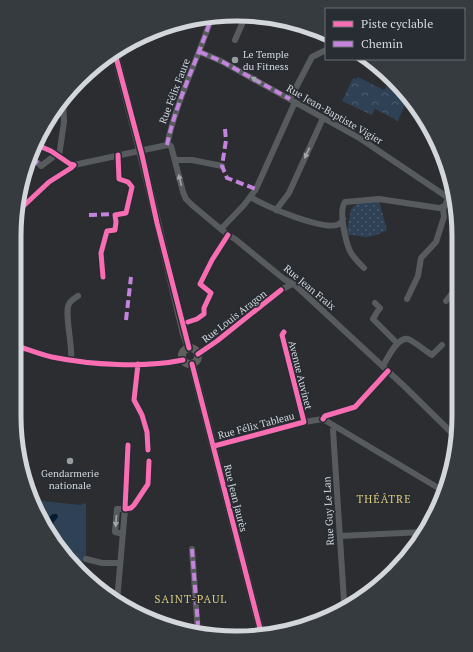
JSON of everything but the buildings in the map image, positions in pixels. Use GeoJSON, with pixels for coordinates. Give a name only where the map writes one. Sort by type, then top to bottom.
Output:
{"type":"FeatureCollection","features":[{"type":"Feature","properties":{"kind":"main road"},"geometry":{"type":"LineString","coordinates":[[116,58],[189,348]]}},
{"type":"Feature","properties":{"kind":"main road"},"geometry":{"type":"LineString","coordinates":[[189,348],[195,349],[198,354],[197,360],[192,364],[186,363],[183,360],[183,352],[189,348]]}},
{"type":"Feature","properties":{"kind":"main road","name":"Rue Jean Jaurès"},"geometry":{"type":"LineString","coordinates":[[192,364],[260,630]]}},
{"type":"Feature","properties":{"kind":"street"},"geometry":{"type":"LineString","coordinates":[[236,40],[244,21]]}},
{"type":"Feature","properties":{"kind":"street","name":"Rue Félix Faure"},"geometry":{"type":"LineString","coordinates":[[167,145],[174,118],[210,23]]}},
{"type":"Feature","properties":{"kind":"street"},"geometry":{"type":"LineString","coordinates":[[221,230],[251,197],[256,189],[312,57],[325,50]]}},
{"type":"Feature","properties":{"kind":"street","name":"Rue Jean-Baptiste Vigier"},"geometry":{"type":"LineString","coordinates":[[200,52],[221,61],[361,139],[448,198]]}},
{"type":"Feature","properties":{"kind":"street"},"geometry":{"type":"LineString","coordinates":[[38,163],[41,166],[57,155],[64,122],[63,109]]}},
{"type":"Feature","properties":{"kind":"street"},"geometry":{"type":"LineString","coordinates":[[276,210],[288,193],[323,118]]}},
{"type":"Feature","properties":{"kind":"street"},"geometry":{"type":"LineString","coordinates":[[23,206],[49,182],[74,165],[167,145]]}},
{"type":"Feature","properties":{"kind":"street","name":"Rue Jean Fraix"},"geometry":{"type":"LineString","coordinates":[[167,145],[171,146],[186,199],[221,230],[235,239],[295,286],[383,366],[452,433]]}},
{"type":"Feature","properties":{"kind":"street"},"geometry":{"type":"LineString","coordinates":[[40,147],[74,165]]}},
{"type":"Feature","properties":{"kind":"street"},"geometry":{"type":"LineString","coordinates":[[175,160],[192,160],[222,166]]}},
{"type":"Feature","properties":{"kind":"street"},"geometry":{"type":"LineString","coordinates":[[251,197],[290,216],[314,223],[336,225],[340,224],[343,219]]}},
{"type":"Feature","properties":{"kind":"street"},"geometry":{"type":"LineString","coordinates":[[364,268],[353,256],[348,247],[343,219],[343,206],[345,202],[348,200],[379,198],[443,208]]}},
{"type":"Feature","properties":{"kind":"street"},"geometry":{"type":"LineString","coordinates":[[407,299],[418,276],[421,258],[436,242],[444,217],[443,208],[446,206],[448,198]]}},
{"type":"Feature","properties":{"kind":"street","name":"Rue Louis Aragon"},"geometry":{"type":"LineString","coordinates":[[198,354],[218,341],[281,290],[292,284]]}},
{"type":"Feature","properties":{"kind":"street"},"geometry":{"type":"LineString","coordinates":[[71,360],[72,351],[68,309],[72,301],[78,296]]}},
{"type":"Feature","properties":{"kind":"street"},"geometry":{"type":"LineString","coordinates":[[446,301],[452,296]]}},
{"type":"Feature","properties":{"kind":"street"},"geometry":{"type":"LineString","coordinates":[[375,303],[380,308],[373,319],[397,343]]}},
{"type":"Feature","properties":{"kind":"street","name":"Avenue Auvinet"},"geometry":{"type":"LineString","coordinates":[[284,332],[282,335],[304,422]]}},
{"type":"Feature","properties":{"kind":"street"},"geometry":{"type":"LineString","coordinates":[[383,366],[397,343],[404,339],[409,339],[432,355],[442,345]]}},
{"type":"Feature","properties":{"kind":"street"},"geometry":{"type":"LineString","coordinates":[[21,348],[52,357],[98,363],[138,364],[183,360]]}},
{"type":"Feature","properties":{"kind":"street"},"geometry":{"type":"LineString","coordinates":[[138,364],[134,400],[142,415],[147,432],[148,450]]}},
{"type":"Feature","properties":{"kind":"street","name":"Rue Félix Tableau"},"geometry":{"type":"LineString","coordinates":[[214,446],[304,422],[323,419],[325,416],[355,407],[388,371]]}},
{"type":"Feature","properties":{"kind":"street"},"geometry":{"type":"LineString","coordinates":[[323,419],[440,489]]}},
{"type":"Feature","properties":{"kind":"street","name":"Rue Guy Le Lan"},"geometry":{"type":"LineString","coordinates":[[335,427],[333,430],[333,437],[344,602]]}},
{"type":"Feature","properties":{"kind":"street"},"geometry":{"type":"LineString","coordinates":[[125,509],[128,445]]}},
{"type":"Feature","properties":{"kind":"street"},"geometry":{"type":"LineString","coordinates":[[117,595],[123,534],[115,532],[117,509],[131,508],[134,505],[148,484],[150,461]]}},
{"type":"Feature","properties":{"kind":"street"},"geometry":{"type":"LineString","coordinates":[[340,536],[418,532]]}},
{"type":"Feature","properties":{"kind":"street"},"geometry":{"type":"LineString","coordinates":[[192,549],[198,628]]}},
{"type":"Feature","properties":{"kind":"street"},"geometry":{"type":"LineString","coordinates":[[86,559],[102,563],[120,563]]}},
{"type":"Feature","properties":{"kind":"green space"},"geometry":{"type":"Polygon","coordinates":[[[358,77],[384,90],[388,84],[399,94],[406,103],[398,121],[375,109],[372,115],[342,101],[353,78],[356,79],[358,77]]]}},
{"type":"Feature","properties":{"kind":"green space"},"geometry":{"type":"Polygon","coordinates":[[[379,201],[387,230],[369,237],[351,235],[346,236],[351,209],[358,203],[379,201]]]}},
{"type":"Feature","properties":{"kind":"green space"},"geometry":{"type":"Polygon","coordinates":[[[38,500],[80,505],[86,503],[86,562],[77,561],[74,558],[57,535],[38,500]]]}},
{"type":"Feature","properties":{"kind":"water"},"geometry":{"type":"Polygon","coordinates":[[[53,514],[57,514],[58,517],[51,525],[47,518],[53,514]]]}},
{"type":"Feature","properties":{"kind":"marked path"},"geometry":{"type":"LineString","coordinates":[[167,145],[181,97],[210,23]]}},
{"type":"Feature","properties":{"kind":"marked path"},"geometry":{"type":"LineString","coordinates":[[200,52],[221,61],[290,99]]}},
{"type":"Feature","properties":{"kind":"marked path"},"geometry":{"type":"LineString","coordinates":[[225,129],[226,140],[222,166],[227,178],[256,189]]}},
{"type":"Feature","properties":{"kind":"marked path"},"geometry":{"type":"LineString","coordinates":[[34,161],[38,163]]}},
{"type":"Feature","properties":{"kind":"marked path"},"geometry":{"type":"LineString","coordinates":[[89,215],[119,214]]}},
{"type":"Feature","properties":{"kind":"marked path"},"geometry":{"type":"LineString","coordinates":[[126,320],[131,277]]}},
{"type":"Feature","properties":{"kind":"marked path"},"geometry":{"type":"LineString","coordinates":[[192,549],[198,625]]}},
{"type":"Feature","properties":{"kind":"cycle path"},"geometry":{"type":"LineString","coordinates":[[116,58],[142,155],[157,223],[189,348]]}},
{"type":"Feature","properties":{"kind":"cycle path"},"geometry":{"type":"LineString","coordinates":[[23,206],[49,182],[74,165],[40,146]]}},
{"type":"Feature","properties":{"kind":"cycle path"},"geometry":{"type":"LineString","coordinates":[[103,277],[101,253],[107,231],[115,230],[115,215],[126,213],[132,187],[128,182],[119,179],[118,155]]}},
{"type":"Feature","properties":{"kind":"cycle path"},"geometry":{"type":"LineString","coordinates":[[188,322],[197,319],[204,314],[204,308],[211,293],[200,284],[212,260],[228,235]]}},
{"type":"Feature","properties":{"kind":"cycle path"},"geometry":{"type":"LineString","coordinates":[[198,354],[217,341],[281,290]]}},
{"type":"Feature","properties":{"kind":"cycle path"},"geometry":{"type":"LineString","coordinates":[[214,446],[304,422],[282,335],[284,332]]}},
{"type":"Feature","properties":{"kind":"cycle path"},"geometry":{"type":"LineString","coordinates":[[21,347],[52,357],[100,364],[135,365],[183,360]]}},
{"type":"Feature","properties":{"kind":"cycle path"},"geometry":{"type":"LineString","coordinates":[[138,364],[134,400],[142,415],[147,432],[148,450]]}},
{"type":"Feature","properties":{"kind":"cycle path"},"geometry":{"type":"LineString","coordinates":[[192,364],[260,630]]}},
{"type":"Feature","properties":{"kind":"cycle path"},"geometry":{"type":"LineString","coordinates":[[323,419],[325,416],[355,407],[388,371]]}},
{"type":"Feature","properties":{"kind":"cycle path"},"geometry":{"type":"LineString","coordinates":[[128,445],[125,509],[131,508],[134,505],[148,484],[149,461]]}},
{"type":"Feature","properties":{"kind":"place","name":"Le Temple du Fitness"},"geometry":{"type":"Point","coordinates":[235,60]}},
{"type":"Feature","properties":{"kind":"place","name":"Gendarmerie nationale"},"geometry":{"type":"Point","coordinates":[70,461]}},
{"type":"Feature","properties":{"kind":"district","name":"THÉÂTRE"},"geometry":{"type":"Point","coordinates":[384,499]}},
{"type":"Feature","properties":{"kind":"district","name":"SAINT-PAUL"},"geometry":{"type":"Point","coordinates":[191,599]}}]}
